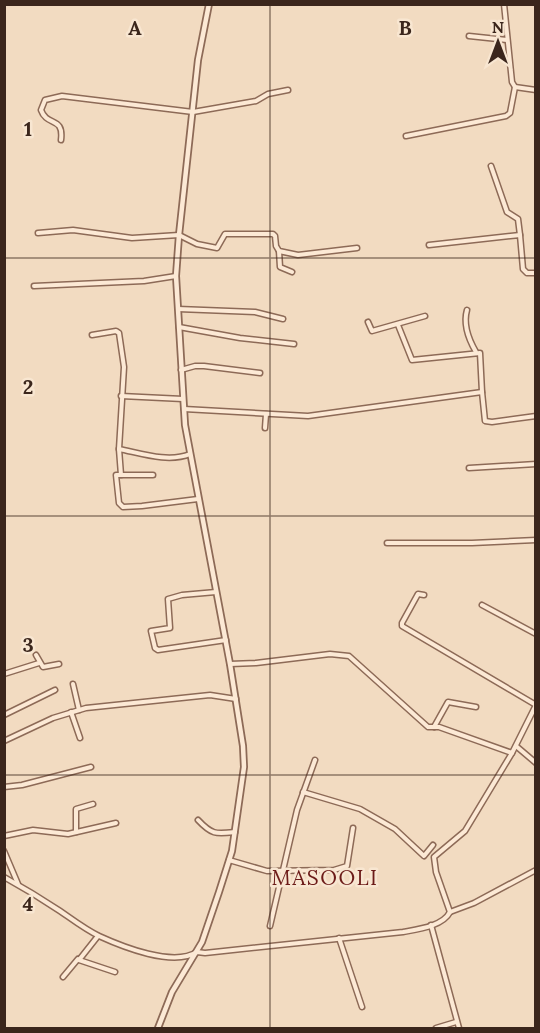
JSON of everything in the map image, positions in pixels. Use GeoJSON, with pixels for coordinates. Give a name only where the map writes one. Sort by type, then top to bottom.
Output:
{"type":"FeatureCollection","features":[{"type":"Feature","properties":{"kind":"street"},"geometry":{"type":"LineString","coordinates":[[158,1029],[172,992],[197,952],[229,860],[244,767],[243,746],[226,640],[190,454],[183,399],[176,276],[178,235],[198,60],[209,4]]}},
{"type":"Feature","properties":{"kind":"street"},"geometry":{"type":"LineString","coordinates":[[406,136],[506,116],[510,113],[515,87],[510,76],[504,4]]}},
{"type":"Feature","properties":{"kind":"street"},"geometry":{"type":"LineString","coordinates":[[469,36],[507,40]]}},
{"type":"Feature","properties":{"kind":"street"},"geometry":{"type":"LineString","coordinates":[[515,87],[536,90]]}},
{"type":"Feature","properties":{"kind":"street"},"geometry":{"type":"LineString","coordinates":[[61,140],[61,127],[46,118],[41,110],[45,100],[52,97],[62,96],[193,112],[256,101],[268,94],[288,90]]}},
{"type":"Feature","properties":{"kind":"street"},"geometry":{"type":"LineString","coordinates":[[491,166],[505,208],[518,219],[523,269],[527,273],[536,273]]}},
{"type":"Feature","properties":{"kind":"street"},"geometry":{"type":"LineString","coordinates":[[38,233],[74,230],[132,238],[178,235],[196,244],[217,248],[225,234],[273,234],[279,251],[280,267],[292,272]]}},
{"type":"Feature","properties":{"kind":"street"},"geometry":{"type":"LineString","coordinates":[[429,245],[519,235]]}},
{"type":"Feature","properties":{"kind":"street"},"geometry":{"type":"LineString","coordinates":[[279,251],[298,255],[357,248]]}},
{"type":"Feature","properties":{"kind":"street"},"geometry":{"type":"LineString","coordinates":[[34,286],[144,281],[176,276]]}},
{"type":"Feature","properties":{"kind":"street"},"geometry":{"type":"LineString","coordinates":[[178,309],[255,312],[283,318]]}},
{"type":"Feature","properties":{"kind":"street"},"geometry":{"type":"LineString","coordinates":[[467,310],[466,323],[476,352],[481,355],[484,420],[487,422],[536,416]]}},
{"type":"Feature","properties":{"kind":"street"},"geometry":{"type":"LineString","coordinates":[[368,322],[372,331],[425,316]]}},
{"type":"Feature","properties":{"kind":"street"},"geometry":{"type":"LineString","coordinates":[[398,325],[412,360],[476,352]]}},
{"type":"Feature","properties":{"kind":"street"},"geometry":{"type":"LineString","coordinates":[[179,327],[240,338],[294,344]]}},
{"type":"Feature","properties":{"kind":"street"},"geometry":{"type":"LineString","coordinates":[[92,335],[119,333],[123,359],[119,449],[122,475]]}},
{"type":"Feature","properties":{"kind":"street"},"geometry":{"type":"LineString","coordinates":[[181,370],[204,366],[260,373]]}},
{"type":"Feature","properties":{"kind":"street"},"geometry":{"type":"LineString","coordinates":[[184,409],[308,416],[482,392]]}},
{"type":"Feature","properties":{"kind":"street"},"geometry":{"type":"LineString","coordinates":[[122,396],[183,399]]}},
{"type":"Feature","properties":{"kind":"street"},"geometry":{"type":"LineString","coordinates":[[265,428],[266,414]]}},
{"type":"Feature","properties":{"kind":"street"},"geometry":{"type":"LineString","coordinates":[[119,449],[164,457],[182,457],[190,454]]}},
{"type":"Feature","properties":{"kind":"street"},"geometry":{"type":"LineString","coordinates":[[469,468],[536,464]]}},
{"type":"Feature","properties":{"kind":"street"},"geometry":{"type":"LineString","coordinates":[[153,475],[116,475],[119,503],[123,507],[198,499]]}},
{"type":"Feature","properties":{"kind":"street"},"geometry":{"type":"LineString","coordinates":[[387,543],[536,540]]}},
{"type":"Feature","properties":{"kind":"street"},"geometry":{"type":"LineString","coordinates":[[216,592],[182,595],[168,599],[170,628],[151,631],[155,648],[158,650],[226,640]]}},
{"type":"Feature","properties":{"kind":"street"},"geometry":{"type":"LineString","coordinates":[[424,595],[418,594],[402,627],[536,705],[516,746],[465,831],[434,857],[436,872],[450,912]]}},
{"type":"Feature","properties":{"kind":"street"},"geometry":{"type":"LineString","coordinates":[[482,605],[536,634]]}},
{"type":"Feature","properties":{"kind":"street"},"geometry":{"type":"LineString","coordinates":[[230,664],[330,654],[349,656],[428,728],[439,727],[512,753]]}},
{"type":"Feature","properties":{"kind":"street"},"geometry":{"type":"LineString","coordinates":[[36,655],[39,663],[45,668],[59,664]]}},
{"type":"Feature","properties":{"kind":"street"},"geometry":{"type":"LineString","coordinates":[[4,674],[39,663]]}},
{"type":"Feature","properties":{"kind":"street"},"geometry":{"type":"LineString","coordinates":[[73,684],[79,710]]}},
{"type":"Feature","properties":{"kind":"street"},"geometry":{"type":"LineString","coordinates":[[4,715],[55,690]]}},
{"type":"Feature","properties":{"kind":"street"},"geometry":{"type":"LineString","coordinates":[[4,741],[53,718],[79,710],[210,695],[236,699]]}},
{"type":"Feature","properties":{"kind":"street"},"geometry":{"type":"LineString","coordinates":[[434,728],[448,702],[476,707]]}},
{"type":"Feature","properties":{"kind":"street"},"geometry":{"type":"LineString","coordinates":[[70,712],[80,738]]}},
{"type":"Feature","properties":{"kind":"street"},"geometry":{"type":"LineString","coordinates":[[516,746],[536,763]]}},
{"type":"Feature","properties":{"kind":"street"},"geometry":{"type":"LineString","coordinates":[[270,926],[281,872],[303,792],[315,760]]}},
{"type":"Feature","properties":{"kind":"street"},"geometry":{"type":"LineString","coordinates":[[4,787],[91,767]]}},
{"type":"Feature","properties":{"kind":"street"},"geometry":{"type":"LineString","coordinates":[[303,792],[360,808],[395,829],[424,856],[433,845]]}},
{"type":"Feature","properties":{"kind":"street"},"geometry":{"type":"LineString","coordinates":[[76,832],[76,809],[93,804]]}},
{"type":"Feature","properties":{"kind":"street"},"geometry":{"type":"LineString","coordinates":[[198,820],[215,834],[235,832]]}},
{"type":"Feature","properties":{"kind":"street"},"geometry":{"type":"LineString","coordinates":[[4,836],[33,830],[64,834],[116,823]]}},
{"type":"Feature","properties":{"kind":"street"},"geometry":{"type":"LineString","coordinates":[[229,860],[260,870],[281,872],[334,870],[346,867],[353,828]]}},
{"type":"Feature","properties":{"kind":"street"},"geometry":{"type":"LineString","coordinates":[[4,851],[18,885]]}},
{"type":"Feature","properties":{"kind":"street"},"geometry":{"type":"LineString","coordinates":[[4,877],[98,936],[129,948],[165,957],[404,932],[431,925],[447,917],[450,912],[474,903],[536,870]]}},
{"type":"Feature","properties":{"kind":"street"},"geometry":{"type":"LineString","coordinates":[[431,925],[459,1029]]}},
{"type":"Feature","properties":{"kind":"street"},"geometry":{"type":"LineString","coordinates":[[63,977],[98,936]]}},
{"type":"Feature","properties":{"kind":"street"},"geometry":{"type":"LineString","coordinates":[[339,938],[362,1007]]}},
{"type":"Feature","properties":{"kind":"street"},"geometry":{"type":"LineString","coordinates":[[79,959],[82,962],[115,972]]}},
{"type":"Feature","properties":{"kind":"street"},"geometry":{"type":"LineString","coordinates":[[436,1029],[456,1022]]}},
{"type":"Feature","properties":{"kind":"district","name":"MASOOLI"},"geometry":{"type":"Point","coordinates":[325,877]}}]}
